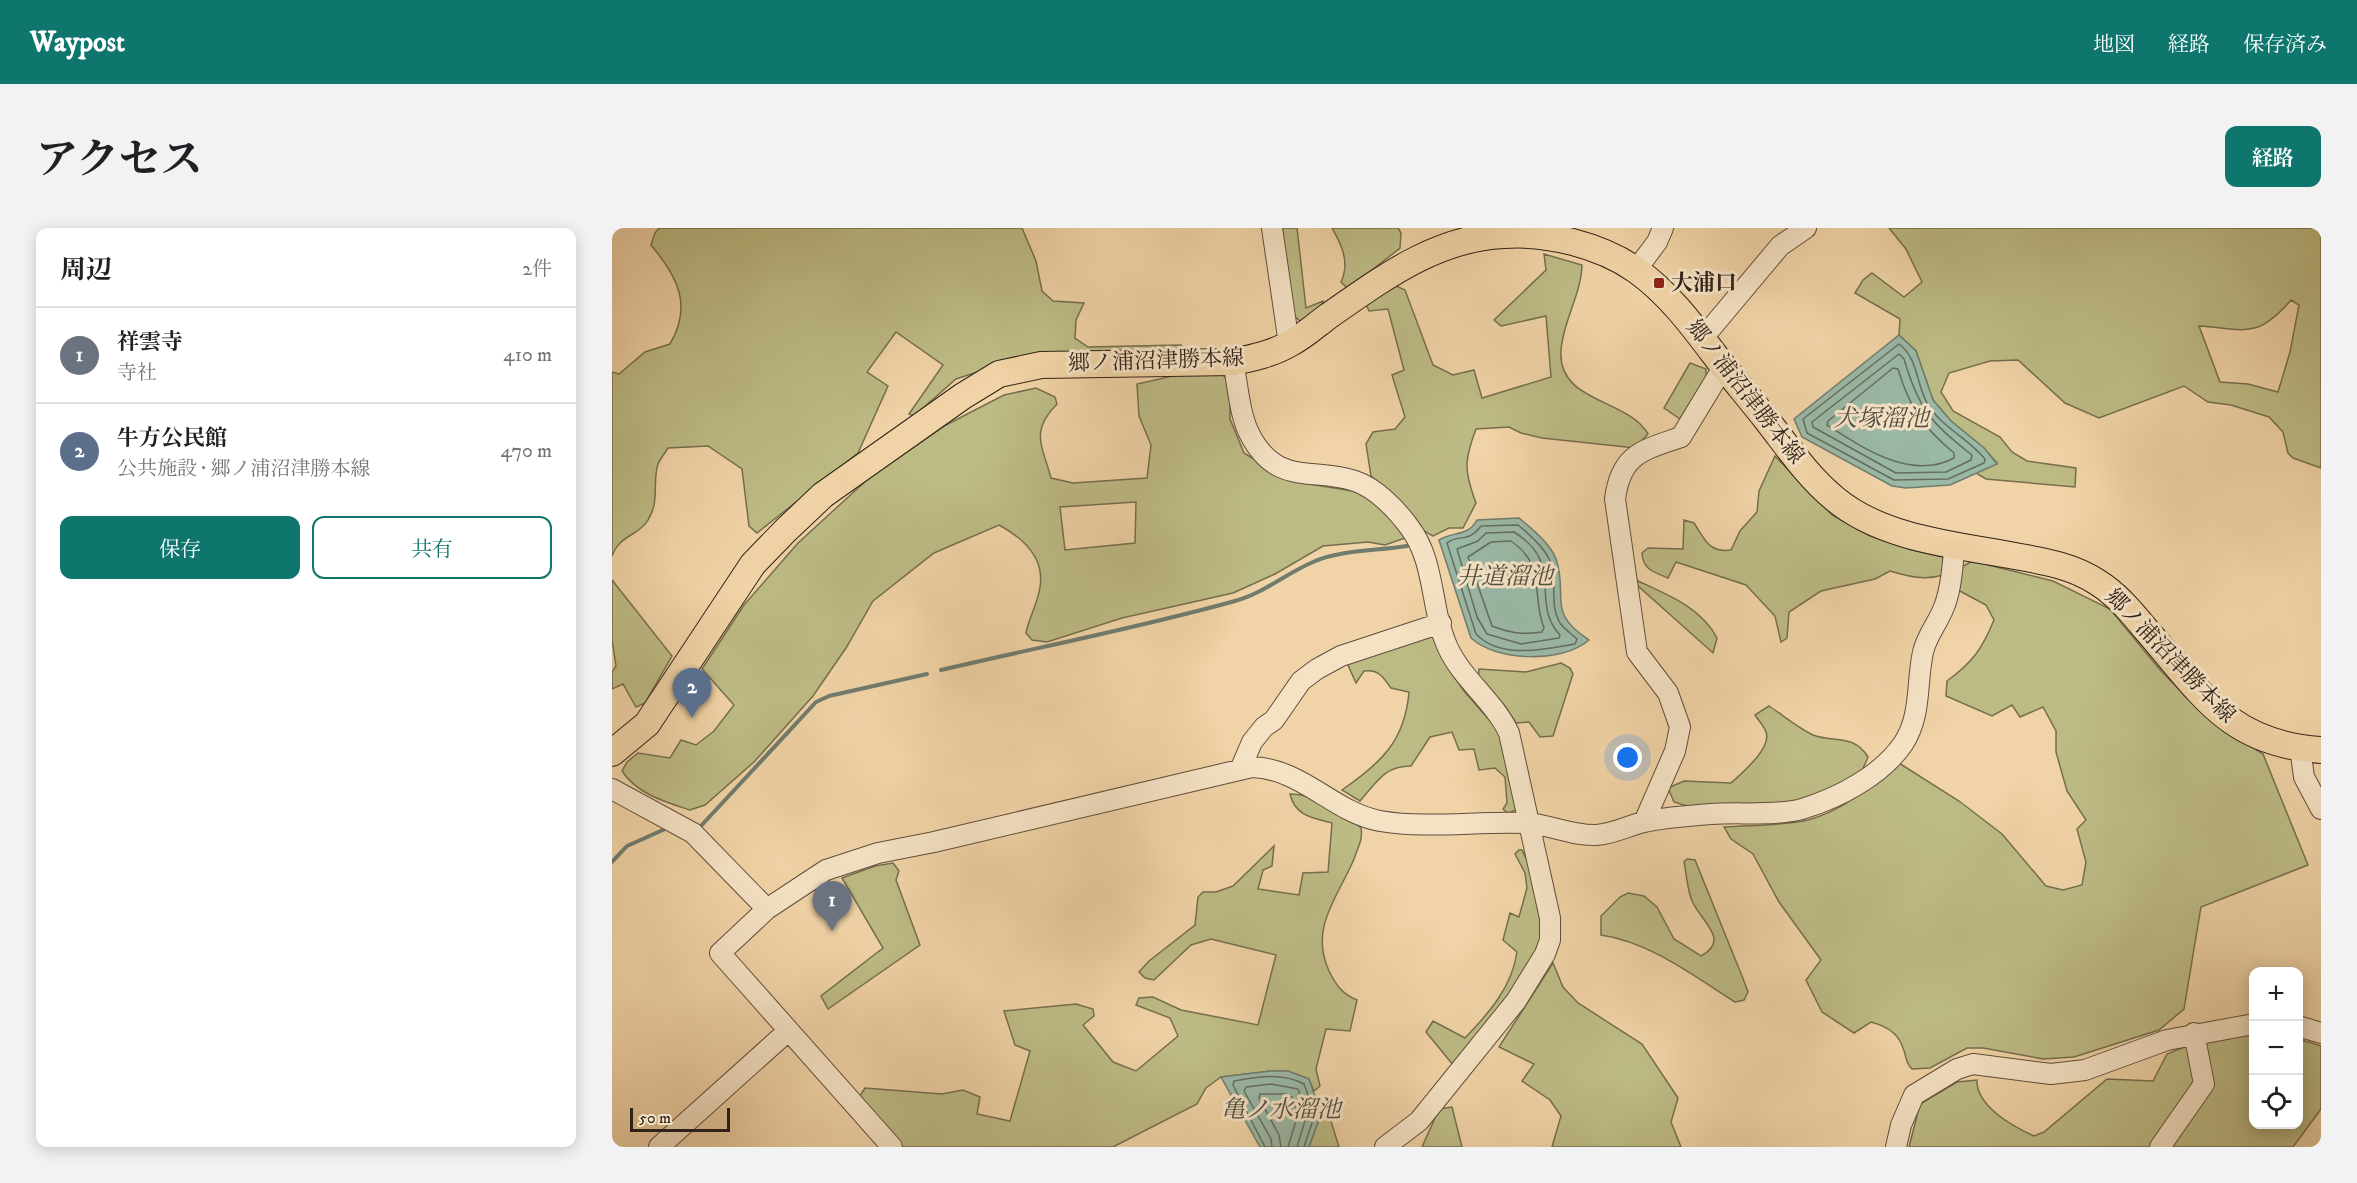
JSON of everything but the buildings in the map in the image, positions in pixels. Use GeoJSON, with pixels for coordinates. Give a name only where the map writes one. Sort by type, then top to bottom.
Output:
{"type":"FeatureCollection","features":[{"type":"Feature","properties":{"kind":"main road","name":"郷ノ浦沼津勝本線"},"geometry":{"type":"LineString","coordinates":[[612,753],[628,743],[647,724],[753,564],[786,530],[824,495],[963,396],[999,374],[1041,365],[1233,362],[1260,356],[1289,344],[1399,267],[1471,238],[1506,234],[1543,237],[1579,244],[1636,270],[1676,306],[1792,455],[1837,501],[1873,522],[1955,545],[2042,561],[2081,573],[2122,601],[2219,712],[2245,732],[2270,743],[2311,749]]}},
{"type":"Feature","properties":{"kind":"street"},"geometry":{"type":"LineString","coordinates":[[1272,228],[1289,344]]}},
{"type":"Feature","properties":{"kind":"street"},"geometry":{"type":"LineString","coordinates":[[1636,270],[1657,242],[1663,228]]}},
{"type":"Feature","properties":{"kind":"street"},"geometry":{"type":"LineString","coordinates":[[1702,339],[1780,246],[1806,228]]}},
{"type":"Feature","properties":{"kind":"street"},"geometry":{"type":"LineString","coordinates":[[1233,362],[1249,433],[1269,459],[1287,472],[1357,482],[1371,489],[1409,527],[1427,558],[1447,645],[1457,666],[1497,712],[1509,733],[1550,918],[1550,940],[1545,954],[1516,1001],[1419,1121],[1385,1147]]}},
{"type":"Feature","properties":{"kind":"street"},"geometry":{"type":"LineString","coordinates":[[1644,822],[1674,751],[1680,727],[1668,693],[1637,652],[1615,499],[1616,487],[1625,467],[1640,452],[1653,445],[1681,437],[1724,366]]}},
{"type":"Feature","properties":{"kind":"street"},"geometry":{"type":"LineString","coordinates":[[892,1147],[720,953],[767,909],[826,870],[859,859],[1240,770],[1270,768],[1287,773],[1362,815],[1377,820],[1528,823],[1596,835],[1613,833],[1644,822],[1714,814],[1799,810],[1843,792],[1889,760],[1903,744],[1916,717],[1923,652],[1948,596],[1955,545]]}},
{"type":"Feature","properties":{"kind":"street"},"geometry":{"type":"LineString","coordinates":[[1240,770],[1251,742],[1264,727],[1274,720],[1301,681],[1317,669],[1341,656],[1441,623]]}},
{"type":"Feature","properties":{"kind":"street"},"geometry":{"type":"LineString","coordinates":[[2311,749],[2304,777],[2321,810]]}},
{"type":"Feature","properties":{"kind":"street"},"geometry":{"type":"LineString","coordinates":[[612,789],[693,833],[767,909]]}},
{"type":"Feature","properties":{"kind":"street"},"geometry":{"type":"LineString","coordinates":[[1896,1147],[1901,1125],[1914,1095],[1957,1069],[1973,1064],[2051,1074],[2085,1070],[2167,1040],[2194,1033],[2249,1025]]}},
{"type":"Feature","properties":{"kind":"street"},"geometry":{"type":"LineString","coordinates":[[2303,1028],[2321,1033]]}},
{"type":"Feature","properties":{"kind":"street"},"geometry":{"type":"LineString","coordinates":[[659,1147],[788,1031]]}},
{"type":"Feature","properties":{"kind":"street"},"geometry":{"type":"LineString","coordinates":[[2160,1147],[2204,1084],[2194,1033]]}},
{"type":"Feature","properties":{"kind":"shaded area"},"geometry":{"type":"Polygon","coordinates":[[[659,228],[1022,228],[1036,261],[1042,291],[1053,301],[1084,303],[1076,320],[1075,338],[1088,347],[1181,345],[1188,353],[1011,361],[956,379],[914,416],[909,414],[943,365],[896,332],[867,372],[888,386],[858,453],[757,533],[749,526],[742,469],[708,446],[668,448],[658,464],[652,513],[640,529],[620,543],[612,556],[612,372],[619,374],[645,352],[670,344],[677,330],[680,316],[681,304],[675,280],[651,245],[659,228]]]}},
{"type":"Feature","properties":{"kind":"shaded area"},"geometry":{"type":"Polygon","coordinates":[[[1282,228],[1297,228],[1306,308],[1323,301],[1324,307],[1300,321],[1293,315],[1282,228]]]}},
{"type":"Feature","properties":{"kind":"shaded area"},"geometry":{"type":"Polygon","coordinates":[[[1332,228],[1398,228],[1401,233],[1400,248],[1348,289],[1341,282],[1345,268],[1344,254],[1332,228]]]}},
{"type":"Feature","properties":{"kind":"shaded area"},"geometry":{"type":"Polygon","coordinates":[[[1889,228],[2321,228],[2321,468],[2293,458],[2288,453],[2283,432],[2269,417],[2231,405],[2208,402],[2184,386],[2099,418],[2065,403],[2018,360],[1990,361],[1949,373],[1941,392],[1953,411],[2000,437],[2012,452],[2027,461],[2076,468],[2075,487],[1986,479],[1976,473],[1997,463],[1984,448],[1951,421],[1933,400],[1916,351],[1899,335],[1900,319],[1855,293],[1863,280],[1872,273],[1904,297],[1922,282],[1906,249],[1889,228]],[[2291,300],[2269,321],[2250,329],[2199,326],[2220,382],[2248,384],[2278,392],[2290,352],[2299,305],[2291,300]]]}},
{"type":"Feature","properties":{"kind":"shaded area"},"geometry":{"type":"Polygon","coordinates":[[[1544,254],[1582,265],[1579,287],[1562,339],[1563,367],[1570,380],[1581,390],[1638,422],[1648,434],[1635,448],[1542,438],[1521,433],[1509,427],[1476,429],[1469,449],[1467,466],[1469,482],[1476,503],[1463,528],[1449,528],[1433,536],[1415,524],[1371,476],[1366,444],[1373,432],[1395,429],[1405,417],[1392,375],[1404,370],[1388,309],[1369,311],[1366,304],[1392,284],[1405,290],[1433,365],[1453,375],[1474,370],[1482,398],[1551,377],[1546,316],[1501,326],[1494,320],[1546,270],[1544,254]]]}},
{"type":"Feature","properties":{"kind":"shaded area"},"geometry":{"type":"Polygon","coordinates":[[[1690,363],[1706,369],[1706,377],[1680,419],[1664,408],[1690,363]]]}},
{"type":"Feature","properties":{"kind":"shaded area"},"geometry":{"type":"Polygon","coordinates":[[[1186,373],[1223,375],[1230,383],[1230,419],[1244,453],[1282,477],[1297,482],[1359,492],[1374,501],[1403,530],[1405,538],[1385,545],[1368,542],[1323,546],[1275,574],[1233,593],[1122,618],[1047,642],[1032,640],[1026,633],[1040,587],[1041,576],[1036,558],[1024,542],[999,525],[934,553],[873,601],[846,648],[813,696],[754,762],[705,805],[690,810],[661,800],[635,786],[628,779],[622,771],[627,762],[638,753],[670,758],[681,740],[696,745],[714,731],[734,705],[702,669],[744,605],[798,543],[869,478],[946,425],[1004,395],[1036,388],[1055,397],[1057,404],[1043,422],[1040,439],[1051,478],[1073,483],[1147,478],[1151,445],[1139,416],[1137,384],[1186,373]],[[1136,502],[1060,507],[1065,550],[1135,543],[1136,502]]]}},
{"type":"Feature","properties":{"kind":"shaded area"},"geometry":{"type":"Polygon","coordinates":[[[1775,456],[1832,515],[1870,536],[1912,550],[1943,557],[1945,565],[1943,575],[1923,578],[1890,571],[1875,579],[1821,591],[1789,612],[1787,638],[1781,642],[1775,616],[1746,585],[1676,562],[1668,578],[1647,567],[1642,553],[1648,548],[1683,549],[1684,520],[1694,523],[1708,544],[1717,549],[1731,550],[1740,531],[1757,512],[1759,491],[1775,456]]]}},
{"type":"Feature","properties":{"kind":"shaded area"},"geometry":{"type":"Polygon","coordinates":[[[1972,561],[2053,581],[2110,609],[2161,671],[2212,722],[2263,754],[2308,865],[2201,907],[2184,1009],[2159,1030],[2074,1057],[2043,1059],[1983,1048],[1967,1048],[1930,1068],[1912,1069],[1907,1062],[1901,1042],[1890,1030],[1871,1022],[1854,1033],[1822,1012],[1806,980],[1821,960],[1779,902],[1753,854],[1731,839],[1724,827],[1788,823],[1821,816],[1857,796],[1899,763],[1959,801],[2002,834],[2046,886],[2063,890],[2082,885],[2086,862],[2077,829],[2086,820],[2067,791],[2056,752],[2056,731],[2043,707],[2020,717],[2012,705],[1992,716],[1946,696],[1947,681],[1964,668],[1976,654],[1994,620],[1986,605],[1958,590],[1960,568],[1972,561]]]}},
{"type":"Feature","properties":{"kind":"shaded area"},"geometry":{"type":"Polygon","coordinates":[[[612,580],[672,656],[645,703],[636,707],[623,684],[612,689],[612,672],[616,666],[612,640],[612,580]]]}},
{"type":"Feature","properties":{"kind":"shaded area"},"geometry":{"type":"Polygon","coordinates":[[[1636,580],[1682,603],[1702,618],[1717,638],[1713,653],[1637,585],[1636,580]]]}},
{"type":"Feature","properties":{"kind":"shaded area"},"geometry":{"type":"Polygon","coordinates":[[[1434,633],[1443,659],[1464,691],[1499,731],[1515,787],[1516,810],[1508,813],[1503,809],[1507,803],[1505,777],[1495,768],[1479,770],[1474,749],[1459,750],[1452,732],[1430,737],[1411,766],[1387,772],[1360,801],[1342,790],[1368,770],[1389,749],[1402,724],[1409,692],[1391,688],[1383,677],[1373,671],[1364,671],[1356,683],[1347,663],[1434,633]]]}},
{"type":"Feature","properties":{"kind":"shaded area"},"geometry":{"type":"Polygon","coordinates":[[[1561,663],[1570,668],[1573,674],[1553,736],[1540,737],[1529,722],[1516,723],[1504,705],[1478,683],[1479,669],[1526,672],[1561,663]]]}},
{"type":"Feature","properties":{"kind":"shaded area"},"geometry":{"type":"Polygon","coordinates":[[[1769,706],[1813,735],[1849,742],[1862,749],[1868,757],[1861,773],[1796,806],[1690,807],[1674,802],[1668,788],[1684,781],[1731,783],[1748,767],[1760,753],[1767,738],[1765,730],[1755,715],[1769,706]]]}},
{"type":"Feature","properties":{"kind":"shaded area"},"geometry":{"type":"Polygon","coordinates":[[[1290,794],[1310,797],[1328,804],[1361,828],[1360,844],[1328,913],[1322,941],[1324,955],[1334,981],[1343,992],[1357,1000],[1350,1031],[1326,1029],[1316,1069],[1320,1086],[1314,1091],[1309,1079],[1288,1071],[1221,1077],[1206,1088],[1197,1104],[1113,1147],[900,1147],[858,1099],[865,1088],[942,1094],[963,1090],[980,1097],[977,1114],[1010,1121],[1030,1051],[1015,1045],[1004,1011],[1076,1004],[1093,1009],[1094,1016],[1083,1025],[1113,1062],[1136,1071],[1178,1036],[1170,1018],[1136,1005],[1139,998],[1153,997],[1181,1010],[1258,1025],[1276,955],[1211,939],[1191,945],[1154,980],[1145,978],[1139,972],[1149,961],[1195,925],[1198,897],[1203,892],[1216,892],[1233,886],[1274,846],[1272,866],[1263,870],[1258,889],[1299,895],[1303,873],[1328,872],[1332,823],[1300,812],[1290,794]]]}},
{"type":"Feature","properties":{"kind":"shaded area"},"geometry":{"type":"Polygon","coordinates":[[[1522,850],[1527,860],[1544,924],[1534,968],[1454,1066],[1426,1032],[1433,1021],[1465,1038],[1491,1009],[1505,988],[1517,952],[1503,940],[1510,913],[1519,917],[1527,888],[1525,873],[1515,854],[1522,850]]]}},
{"type":"Feature","properties":{"kind":"shaded area"},"geometry":{"type":"Polygon","coordinates":[[[1687,859],[1695,860],[1742,976],[1748,992],[1744,1000],[1735,1002],[1654,952],[1601,935],[1601,916],[1620,897],[1628,893],[1644,896],[1657,907],[1674,939],[1701,956],[1709,950],[1714,937],[1691,899],[1684,862],[1687,859]]]}},
{"type":"Feature","properties":{"kind":"shaded area"},"geometry":{"type":"Polygon","coordinates":[[[893,863],[899,871],[896,880],[920,945],[828,1009],[821,996],[883,948],[842,878],[875,866],[893,863]]]}},
{"type":"Feature","properties":{"kind":"shaded area"},"geometry":{"type":"Polygon","coordinates":[[[1553,963],[1563,987],[1578,1003],[1642,1044],[1678,1098],[1671,1122],[1681,1147],[1552,1147],[1561,1116],[1550,1100],[1522,1081],[1534,1064],[1499,1047],[1553,963]]]}},
{"type":"Feature","properties":{"kind":"shaded area"},"geometry":{"type":"Polygon","coordinates":[[[2218,1033],[2249,1033],[2249,1129],[2303,1129],[2303,1040],[2321,1046],[2321,1109],[2293,1147],[1909,1147],[1920,1104],[1957,1082],[1977,1080],[1982,1098],[1989,1107],[2006,1121],[2034,1136],[2044,1132],[2107,1079],[2153,1081],[2167,1054],[2218,1033]]]}},
{"type":"Feature","properties":{"kind":"shaded area"},"geometry":{"type":"Polygon","coordinates":[[[1452,1107],[1462,1147],[1422,1147],[1439,1109],[1452,1107]]]}},
{"type":"Feature","properties":{"kind":"shaded area"},"geometry":{"type":"Polygon","coordinates":[[[1321,1114],[1330,1118],[1339,1147],[1309,1147],[1321,1114]]]}},
{"type":"Feature","properties":{"kind":"water","name":"犬塚溜池"},"geometry":{"type":"Polygon","coordinates":[[[1899,335],[1916,351],[1933,400],[1951,421],[1984,448],[1997,464],[1950,485],[1906,488],[1892,486],[1802,437],[1794,419],[1899,335]]]}},
{"type":"Feature","properties":{"kind":"water","name":"井道溜池"},"geometry":{"type":"Polygon","coordinates":[[[1519,518],[1545,542],[1556,559],[1563,612],[1575,630],[1589,640],[1578,648],[1547,656],[1530,657],[1497,652],[1482,646],[1471,638],[1439,540],[1469,529],[1477,520],[1519,518]]]}},
{"type":"Feature","properties":{"kind":"water","name":"亀ノ水溜池"},"geometry":{"type":"Polygon","coordinates":[[[1288,1071],[1309,1079],[1321,1114],[1309,1147],[1260,1147],[1221,1077],[1288,1071]]]}},
{"type":"Feature","properties":{"kind":"waterway"},"geometry":{"type":"LineString","coordinates":[[941,670],[1125,629],[1235,601],[1255,594],[1323,558],[1407,546]]}},
{"type":"Feature","properties":{"kind":"waterway"},"geometry":{"type":"LineString","coordinates":[[700,827],[816,702],[829,696],[927,674]]}},
{"type":"Feature","properties":{"kind":"waterway"},"geometry":{"type":"LineString","coordinates":[[612,862],[627,846],[665,829]]}},
{"type":"Feature","properties":{"kind":"place","name":"大浦口"},"geometry":{"type":"Point","coordinates":[1659,283]}},
{"type":"Feature","properties":{"kind":"place","name":"牛方公民館"},"geometry":{"type":"Point","coordinates":[692,718]}},
{"type":"Feature","properties":{"kind":"place","name":"祥雲寺"},"geometry":{"type":"Point","coordinates":[832,931]}}]}
